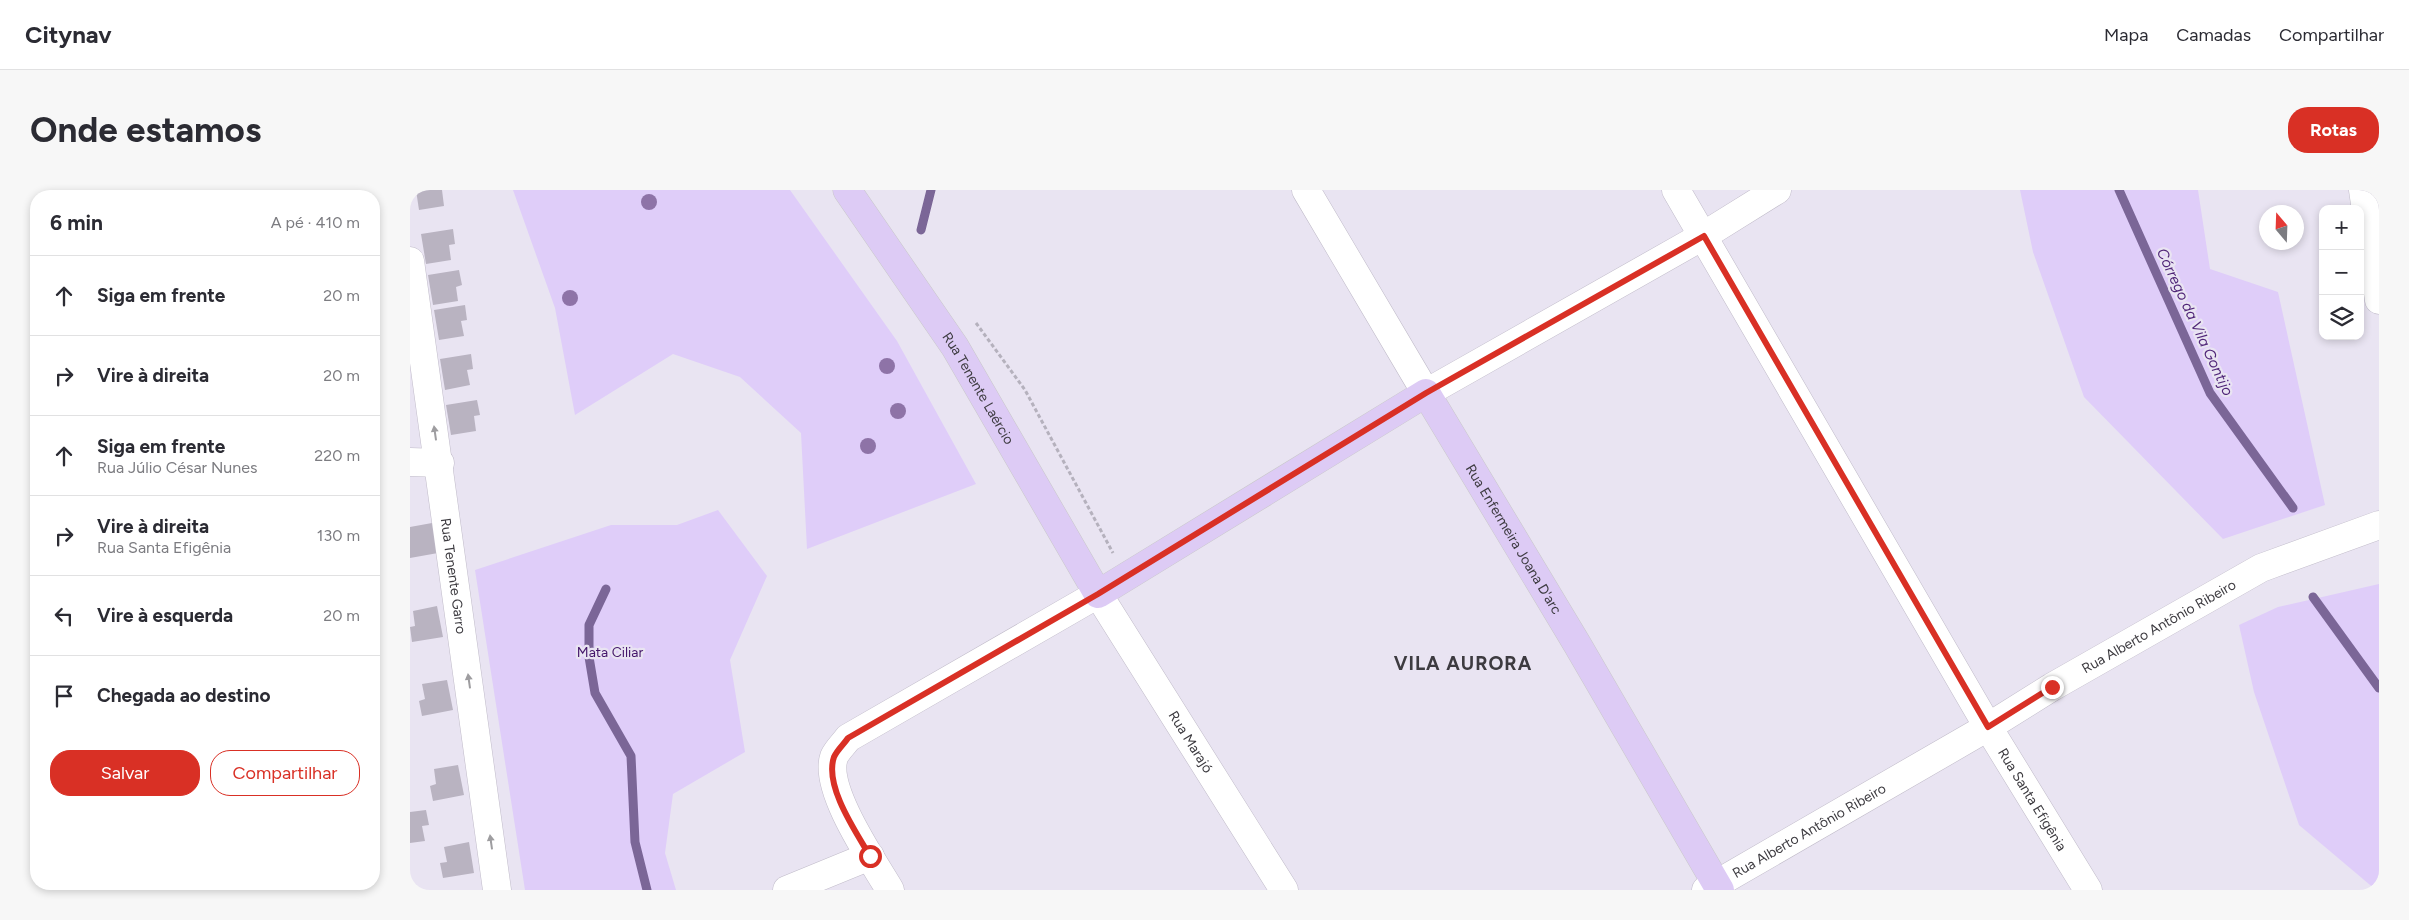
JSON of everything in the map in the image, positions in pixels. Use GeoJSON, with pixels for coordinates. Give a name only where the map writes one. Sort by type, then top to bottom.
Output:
{"type":"FeatureCollection","features":[{"type":"Feature","properties":{"kind":"main road","name":"Rua Tenente Laércio"},"geometry":{"type":"LineString","coordinates":[[847,190],[955,347],[1098,594]]}},
{"type":"Feature","properties":{"kind":"main road"},"geometry":{"type":"LineString","coordinates":[[1098,594],[1426,393]]}},
{"type":"Feature","properties":{"kind":"main road","name":"Rua Enfermeira Joana D'arc"},"geometry":{"type":"LineString","coordinates":[[1426,393],[1577,644],[1714,888]]}},
{"type":"Feature","properties":{"kind":"street","name":"Rua Enfermeira Joana D'arc"},"geometry":{"type":"LineString","coordinates":[[1306,190],[1426,393]]}},
{"type":"Feature","properties":{"kind":"street","name":"Rua Santa Efigênia"},"geometry":{"type":"LineString","coordinates":[[1676,190],[1988,727],[2088,890]]}},
{"type":"Feature","properties":{"kind":"street"},"geometry":{"type":"LineString","coordinates":[[1426,393],[1704,236],[1777,190]]}},
{"type":"Feature","properties":{"kind":"street"},"geometry":{"type":"LineString","coordinates":[[2363,190],[2379,300]]}},
{"type":"Feature","properties":{"kind":"street","name":"Rua Tenente Garro"},"geometry":{"type":"LineString","coordinates":[[410,261],[440,463],[497,890]]}},
{"type":"Feature","properties":{"kind":"street"},"geometry":{"type":"LineString","coordinates":[[410,462],[440,463]]}},
{"type":"Feature","properties":{"kind":"street","name":"Rua Alberto Antônio Ribeiro"},"geometry":{"type":"LineString","coordinates":[[1714,888],[1988,727],[2052,687],[2261,568],[2373,530]]}},
{"type":"Feature","properties":{"kind":"street"},"geometry":{"type":"LineString","coordinates":[[890,890],[845,812],[832,774],[834,756],[848,738],[905,707],[1098,594]]}},
{"type":"Feature","properties":{"kind":"street","name":"Rua Marajó"},"geometry":{"type":"LineString","coordinates":[[1098,594],[1284,890]]}},
{"type":"Feature","properties":{"kind":"street"},"geometry":{"type":"LineString","coordinates":[[787,890],[870,856]]}},
{"type":"Feature","properties":{"kind":"path"},"geometry":{"type":"LineString","coordinates":[[972,318],[1025,390],[1125,577]]}},
{"type":"Feature","properties":{"kind":"green space"},"geometry":{"type":"Polygon","coordinates":[[[513,190],[790,190],[897,341],[976,484],[807,549],[801,433],[740,377],[673,354],[575,415],[555,308],[513,190]]]}},
{"type":"Feature","properties":{"kind":"green space"},"geometry":{"type":"Polygon","coordinates":[[[2020,190],[2198,190],[2210,269],[2278,292],[2325,505],[2223,539],[2084,397],[2033,252],[2020,190]]]}},
{"type":"Feature","properties":{"kind":"green space","name":"Mata Ciliar"},"geometry":{"type":"Polygon","coordinates":[[[718,510],[767,576],[730,660],[745,752],[673,794],[665,853],[676,890],[525,890],[475,570],[611,525],[677,525],[718,510]]]}},
{"type":"Feature","properties":{"kind":"green space"},"geometry":{"type":"Polygon","coordinates":[[[2379,584],[2379,890],[2376,890],[2299,825],[2254,692],[2239,625],[2278,607],[2379,584]]]}},
{"type":"Feature","properties":{"kind":"building"},"geometry":{"type":"Polygon","coordinates":[[[416,190],[442,190],[444,206],[419,210],[416,190]]]}},
{"type":"Feature","properties":{"kind":"building"},"geometry":{"type":"Polygon","coordinates":[[[453,229],[455,244],[449,245],[451,260],[426,264],[421,234],[453,229]]]}},
{"type":"Feature","properties":{"kind":"building"},"geometry":{"type":"Polygon","coordinates":[[[459,270],[462,285],[456,287],[458,301],[433,305],[428,275],[459,270]]]}},
{"type":"Feature","properties":{"kind":"building"},"geometry":{"type":"Polygon","coordinates":[[[465,305],[467,320],[461,321],[464,336],[439,340],[434,310],[465,305]]]}},
{"type":"Feature","properties":{"kind":"building"},"geometry":{"type":"Polygon","coordinates":[[[471,354],[473,369],[467,370],[470,385],[445,390],[440,359],[471,354]]]}},
{"type":"Feature","properties":{"kind":"building"},"geometry":{"type":"Polygon","coordinates":[[[477,400],[480,415],[474,416],[476,431],[451,435],[446,405],[477,400]]]}},
{"type":"Feature","properties":{"kind":"building"},"geometry":{"type":"Polygon","coordinates":[[[432,523],[438,553],[410,558],[410,527],[432,523]]]}},
{"type":"Feature","properties":{"kind":"building"},"geometry":{"type":"Polygon","coordinates":[[[437,606],[443,637],[412,642],[410,627],[415,626],[413,611],[437,606]]]}},
{"type":"Feature","properties":{"kind":"building"},"geometry":{"type":"Polygon","coordinates":[[[447,680],[453,710],[422,716],[419,701],[425,699],[422,684],[447,680]]]}},
{"type":"Feature","properties":{"kind":"building"},"geometry":{"type":"Polygon","coordinates":[[[458,765],[464,795],[433,801],[430,786],[436,784],[434,769],[458,765]]]}},
{"type":"Feature","properties":{"kind":"building"},"geometry":{"type":"Polygon","coordinates":[[[426,810],[429,825],[422,826],[425,841],[410,843],[410,812],[426,810]]]}},
{"type":"Feature","properties":{"kind":"building"},"geometry":{"type":"Polygon","coordinates":[[[469,842],[474,873],[443,878],[440,863],[447,862],[444,847],[469,842]]]}},
{"type":"Feature","properties":{"kind":"waterway"},"geometry":{"type":"LineString","coordinates":[[921,230],[931,190]]}},
{"type":"Feature","properties":{"kind":"waterway","name":"Córrego da Vila Gontijo"},"geometry":{"type":"LineString","coordinates":[[2119,190],[2210,393],[2293,508]]}},
{"type":"Feature","properties":{"kind":"waterway"},"geometry":{"type":"LineString","coordinates":[[606,589],[589,625],[589,657],[595,693],[631,756],[635,842],[647,890]]}},
{"type":"Feature","properties":{"kind":"waterway","name":"Córrego da Vila Gontijo"},"geometry":{"type":"LineString","coordinates":[[2313,597],[2379,688]]}},
{"type":"Feature","properties":{"kind":"district","name":"VILA AURORA"},"geometry":{"type":"Point","coordinates":[1463,663]}},
{"type":"Feature","properties":{"kind":"route"},"geometry":{"type":"LineString","coordinates":[[870,856],[845,812],[832,774],[834,756],[848,738],[905,707],[1098,594],[1426,393],[1704,236],[1988,727],[2052,687]]}}]}
